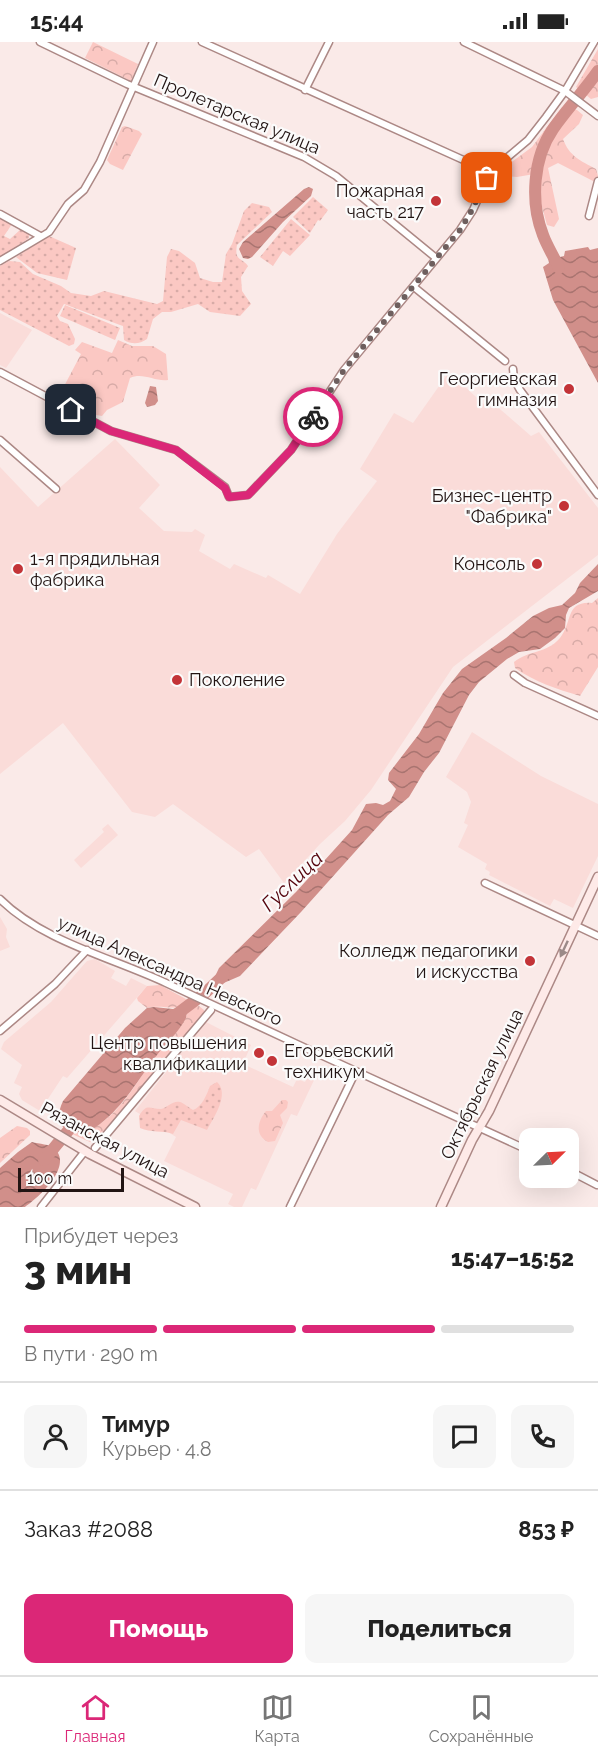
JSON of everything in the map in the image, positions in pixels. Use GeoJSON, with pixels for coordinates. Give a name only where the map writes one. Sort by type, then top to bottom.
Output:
{"type":"FeatureCollection","features":[{"type":"Feature","properties":{"kind":"street","name":"Пролетарская улица"},"geometry":{"type":"LineString","coordinates":[[40,42],[133,86],[304,157],[336,176],[436,258]]}},
{"type":"Feature","properties":{"kind":"street"},"geometry":{"type":"LineString","coordinates":[[0,261],[49,232],[68,204],[84,190],[100,162],[153,42]]}},
{"type":"Feature","properties":{"kind":"street"},"geometry":{"type":"LineString","coordinates":[[202,42],[490,172]]}},
{"type":"Feature","properties":{"kind":"street"},"geometry":{"type":"LineString","coordinates":[[305,90],[329,42]]}},
{"type":"Feature","properties":{"kind":"street"},"geometry":{"type":"LineString","coordinates":[[464,42],[565,91],[598,116]]}},
{"type":"Feature","properties":{"kind":"street"},"geometry":{"type":"LineString","coordinates":[[0,372],[111,431],[176,450],[225,488],[229,497],[248,495],[291,450],[344,370],[460,230],[490,172],[528,140],[565,91],[594,42]]}},
{"type":"Feature","properties":{"kind":"street"},"geometry":{"type":"LineString","coordinates":[[589,216],[598,182]]}},
{"type":"Feature","properties":{"kind":"street"},"geometry":{"type":"LineString","coordinates":[[0,214],[40,236]]}},
{"type":"Feature","properties":{"kind":"street"},"geometry":{"type":"LineString","coordinates":[[414,287],[505,361]]}},
{"type":"Feature","properties":{"kind":"street"},"geometry":{"type":"LineString","coordinates":[[513,369],[514,379],[520,390],[598,495]]}},
{"type":"Feature","properties":{"kind":"street"},"geometry":{"type":"LineString","coordinates":[[0,440],[56,489]]}},
{"type":"Feature","properties":{"kind":"street"},"geometry":{"type":"LineString","coordinates":[[514,675],[525,683],[598,716]]}},
{"type":"Feature","properties":{"kind":"street","name":"Октябрьская улица"},"geometry":{"type":"LineString","coordinates":[[441,1207],[489,1111],[598,877]]}},
{"type":"Feature","properties":{"kind":"street"},"geometry":{"type":"LineString","coordinates":[[485,883],[598,936]]}},
{"type":"Feature","properties":{"kind":"street","name":"улица Александра Невского"},"geometry":{"type":"LineString","coordinates":[[0,899],[29,922],[59,939],[117,962],[519,1146]]}},
{"type":"Feature","properties":{"kind":"street"},"geometry":{"type":"LineString","coordinates":[[0,1031],[55,984],[87,950]]}},
{"type":"Feature","properties":{"kind":"street"},"geometry":{"type":"LineString","coordinates":[[95,1148],[211,1007]]}},
{"type":"Feature","properties":{"kind":"street"},"geometry":{"type":"LineString","coordinates":[[290,1207],[356,1073]]}},
{"type":"Feature","properties":{"kind":"street","name":"Рязанская улица"},"geometry":{"type":"LineString","coordinates":[[0,1100],[84,1151],[195,1207]]}},
{"type":"Feature","properties":{"kind":"street"},"geometry":{"type":"LineString","coordinates":[[41,1207],[84,1151]]}},
{"type":"Feature","properties":{"kind":"street"},"geometry":{"type":"LineString","coordinates":[[579,1176],[597,1185]]}},
{"type":"Feature","properties":{"kind":"shaded area"},"geometry":{"type":"Polygon","coordinates":[[[0,313],[32,330],[6,368],[0,365],[0,313]]]}},
{"type":"Feature","properties":{"kind":"shaded area"},"geometry":{"type":"Polygon","coordinates":[[[449,372],[489,409],[494,404],[531,436],[539,432],[598,508],[598,555],[453,667],[371,790],[345,821],[284,883],[259,849],[246,857],[173,804],[155,817],[132,812],[63,723],[0,774],[0,467],[38,507],[115,439],[160,485],[139,508],[164,531],[192,532],[195,529],[205,535],[199,551],[230,569],[234,564],[266,578],[268,575],[300,594],[337,534],[377,481],[360,469],[394,413],[413,423],[449,372]]]}},
{"type":"Feature","properties":{"kind":"shaded area"},"geometry":{"type":"Polygon","coordinates":[[[472,732],[541,776],[598,804],[598,856],[573,908],[554,899],[550,906],[489,875],[490,872],[485,869],[487,864],[458,847],[468,825],[464,823],[471,802],[467,792],[446,777],[472,732]]]}},
{"type":"Feature","properties":{"kind":"shaded area"},"geometry":{"type":"Polygon","coordinates":[[[108,824],[118,835],[81,868],[74,860],[104,832],[102,829],[108,824]]]}},
{"type":"Feature","properties":{"kind":"shaded area"},"geometry":{"type":"Polygon","coordinates":[[[0,917],[7,929],[6,937],[10,947],[0,951],[0,917]]]}},
{"type":"Feature","properties":{"kind":"shaded area"},"geometry":{"type":"Polygon","coordinates":[[[95,959],[115,971],[111,978],[126,986],[131,978],[147,986],[67,1078],[63,1076],[40,1111],[22,1100],[19,1094],[22,1087],[14,1083],[22,1065],[1,1049],[4,1042],[51,1002],[87,961],[95,959]]]}},
{"type":"Feature","properties":{"kind":"shaded area"},"geometry":{"type":"Polygon","coordinates":[[[206,1022],[251,1045],[243,1064],[293,1087],[297,1079],[305,1082],[310,1072],[316,1076],[297,1116],[291,1114],[256,1190],[251,1188],[242,1207],[228,1204],[233,1194],[164,1161],[176,1137],[135,1111],[206,1022]]]}},
{"type":"Feature","properties":{"kind":"green space"},"geometry":{"type":"Polygon","coordinates":[[[93,42],[138,64],[131,81],[85,58],[93,42]]]}},
{"type":"Feature","properties":{"kind":"green space"},"geometry":{"type":"Polygon","coordinates":[[[598,49],[598,97],[591,99],[576,87],[598,49]]]}},
{"type":"Feature","properties":{"kind":"green space"},"geometry":{"type":"Polygon","coordinates":[[[562,107],[577,110],[583,115],[579,124],[563,139],[572,154],[596,169],[598,176],[593,181],[558,163],[548,168],[559,219],[554,227],[547,225],[540,199],[540,173],[517,177],[496,175],[532,147],[562,107]]]}},
{"type":"Feature","properties":{"kind":"green space"},"geometry":{"type":"Polygon","coordinates":[[[125,126],[142,134],[123,170],[110,164],[107,160],[122,127],[125,126]]]}},
{"type":"Feature","properties":{"kind":"green space"},"geometry":{"type":"Polygon","coordinates":[[[313,197],[328,210],[310,233],[293,217],[313,197]]]}},
{"type":"Feature","properties":{"kind":"green space"},"geometry":{"type":"Polygon","coordinates":[[[252,203],[269,207],[272,212],[237,245],[238,257],[248,266],[241,277],[242,291],[251,304],[240,316],[210,312],[198,304],[171,312],[162,312],[153,319],[147,339],[133,343],[124,340],[123,326],[64,304],[57,316],[60,321],[68,324],[75,339],[74,344],[69,346],[0,310],[0,266],[9,261],[20,262],[33,274],[71,293],[91,296],[104,291],[157,304],[163,301],[167,257],[171,249],[179,251],[195,263],[200,278],[222,282],[226,254],[244,211],[252,203]]]}},
{"type":"Feature","properties":{"kind":"green space"},"geometry":{"type":"Polygon","coordinates":[[[0,217],[12,224],[4,236],[10,239],[21,229],[29,233],[29,238],[0,258],[0,217]]]}},
{"type":"Feature","properties":{"kind":"green space"},"geometry":{"type":"Polygon","coordinates":[[[291,219],[310,235],[290,256],[283,251],[273,266],[260,257],[291,219]]]}},
{"type":"Feature","properties":{"kind":"green space"},"geometry":{"type":"Polygon","coordinates":[[[49,236],[76,248],[67,280],[37,273],[16,257],[49,236]]]}},
{"type":"Feature","properties":{"kind":"green space"},"geometry":{"type":"Polygon","coordinates":[[[65,305],[120,328],[115,340],[60,316],[65,305]]]}},
{"type":"Feature","properties":{"kind":"green space"},"geometry":{"type":"Polygon","coordinates":[[[118,340],[132,346],[153,346],[166,354],[168,380],[140,376],[130,378],[123,402],[107,410],[102,416],[62,397],[61,392],[81,354],[75,350],[82,342],[112,353],[118,340]]]}},
{"type":"Feature","properties":{"kind":"green space"},"geometry":{"type":"Polygon","coordinates":[[[598,598],[598,667],[580,696],[538,681],[515,668],[514,662],[520,658],[549,647],[560,638],[577,605],[592,603],[598,598]]]}},
{"type":"Feature","properties":{"kind":"green space"},"geometry":{"type":"Polygon","coordinates":[[[160,985],[199,1006],[204,1010],[204,1014],[99,1139],[90,1142],[72,1134],[95,1127],[116,1110],[187,1015],[181,1007],[147,1008],[138,1001],[137,998],[147,986],[160,985]]]}},
{"type":"Feature","properties":{"kind":"green space"},"geometry":{"type":"Polygon","coordinates":[[[217,1082],[221,1087],[221,1099],[207,1130],[181,1120],[173,1134],[140,1128],[139,1116],[146,1108],[161,1109],[177,1102],[193,1110],[202,1103],[210,1086],[217,1082]]]}},
{"type":"Feature","properties":{"kind":"green space"},"geometry":{"type":"Polygon","coordinates":[[[282,1100],[288,1102],[287,1108],[280,1115],[283,1123],[275,1141],[268,1142],[259,1132],[259,1124],[266,1111],[272,1111],[282,1100]]]}},
{"type":"Feature","properties":{"kind":"green space"},"geometry":{"type":"Polygon","coordinates":[[[17,1126],[27,1128],[30,1135],[0,1163],[0,1138],[17,1126]]]}},
{"type":"Feature","properties":{"kind":"water"},"geometry":{"type":"Polygon","coordinates":[[[309,187],[313,189],[311,196],[283,222],[252,257],[243,258],[239,249],[243,242],[309,187]]]}},
{"type":"Feature","properties":{"kind":"water"},"geometry":{"type":"Polygon","coordinates":[[[588,247],[590,250],[598,248],[598,383],[553,300],[543,267],[549,263],[548,257],[557,253],[560,257],[564,256],[565,251],[588,247]]]}},
{"type":"Feature","properties":{"kind":"water"},"geometry":{"type":"Polygon","coordinates":[[[150,386],[156,387],[158,401],[155,405],[147,407],[145,403],[150,386]]]}},
{"type":"Feature","properties":{"kind":"water"},"geometry":{"type":"Polygon","coordinates":[[[598,564],[598,591],[569,608],[565,628],[540,649],[519,652],[507,659],[479,682],[469,695],[439,753],[409,797],[388,815],[240,976],[219,985],[211,985],[219,968],[296,892],[352,830],[366,804],[383,805],[390,801],[396,789],[388,780],[389,773],[419,734],[443,693],[462,669],[533,616],[549,608],[562,605],[575,593],[580,583],[598,564]]]}},
{"type":"Feature","properties":{"kind":"water"},"geometry":{"type":"Polygon","coordinates":[[[181,1007],[187,1012],[186,1018],[109,1117],[83,1132],[68,1130],[62,1126],[59,1112],[63,1101],[125,1028],[147,1008],[173,1009],[181,1007]]]}},
{"type":"Feature","properties":{"kind":"water"},"geometry":{"type":"Polygon","coordinates":[[[32,1142],[55,1149],[60,1164],[57,1173],[38,1197],[25,1207],[0,1207],[0,1168],[32,1142]]]}},
{"type":"Feature","properties":{"kind":"waterway","name":"Гуслица"},"geometry":{"type":"LineString","coordinates":[[559,268],[545,239],[536,209],[538,167],[541,153],[553,129],[598,71]]}},
{"type":"Feature","properties":{"kind":"waterway","name":"Гуслица"},"geometry":{"type":"LineString","coordinates":[[173,1017],[205,993],[224,975]]}},
{"type":"Feature","properties":{"kind":"waterway","name":"Гуслица"},"geometry":{"type":"LineString","coordinates":[[44,1160],[77,1120]]}},
{"type":"Feature","properties":{"kind":"way so far"},"geometry":{"type":"LineString","coordinates":[[313,417],[344,370],[460,230],[487,178]]}},
{"type":"Feature","properties":{"kind":"place","name":"Пожарная часть 217"},"geometry":{"type":"Point","coordinates":[436,201]}},
{"type":"Feature","properties":{"kind":"place","name":"Георгиевская гимназия"},"geometry":{"type":"Point","coordinates":[569,389]}},
{"type":"Feature","properties":{"kind":"place","name":"Бизнес-центр \"Фабрика\""},"geometry":{"type":"Point","coordinates":[564,506]}},
{"type":"Feature","properties":{"kind":"place","name":"Консоль"},"geometry":{"type":"Point","coordinates":[537,564]}},
{"type":"Feature","properties":{"kind":"place","name":"1-я прядильная фабрика"},"geometry":{"type":"Point","coordinates":[18,569]}},
{"type":"Feature","properties":{"kind":"place","name":"Поколение"},"geometry":{"type":"Point","coordinates":[177,680]}},
{"type":"Feature","properties":{"kind":"place","name":"Колледж педагогики и искусства"},"geometry":{"type":"Point","coordinates":[530,961]}},
{"type":"Feature","properties":{"kind":"place","name":"Центр повышения квалификации"},"geometry":{"type":"Point","coordinates":[259,1053]}},
{"type":"Feature","properties":{"kind":"place","name":"Егорьевский техникум"},"geometry":{"type":"Point","coordinates":[272,1061]}},
{"type":"Feature","properties":{"kind":"route"},"geometry":{"type":"LineString","coordinates":[[71,410],[124,436],[176,450],[225,488],[229,497],[248,495],[291,450],[313,417]]}}]}
